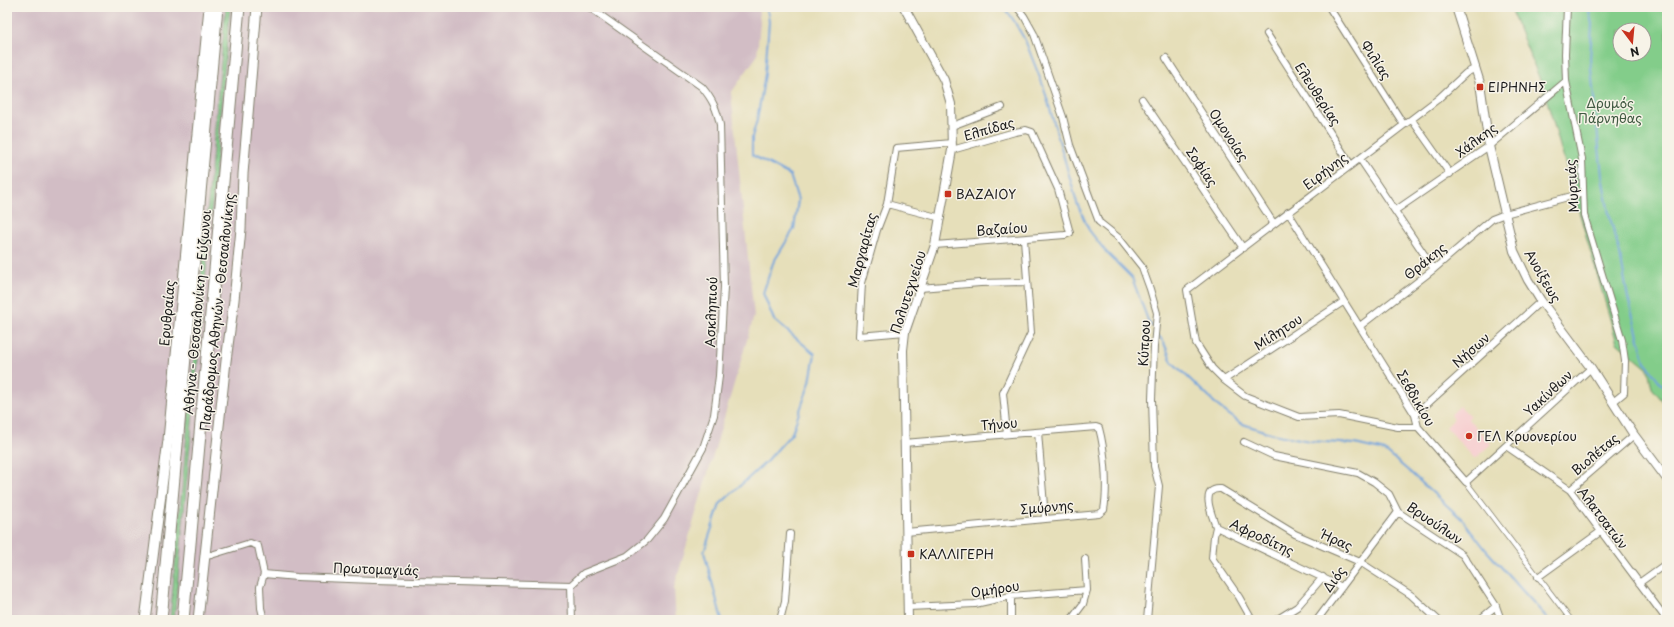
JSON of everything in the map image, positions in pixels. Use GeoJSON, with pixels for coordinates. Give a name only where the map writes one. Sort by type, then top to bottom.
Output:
{"type":"FeatureCollection","features":[{"type":"Feature","properties":{"kind":"highway","name":"Αθήνα - Θεσσαλονίκη - Εύζωνοι"},"geometry":{"type":"LineString","coordinates":[[162,620],[217,7]]}},
{"type":"Feature","properties":{"kind":"highway","name":"Αθήνα - Θεσσαλονίκη - Εύζωνοι"},"geometry":{"type":"LineString","coordinates":[[183,620],[239,7]]}},
{"type":"Feature","properties":{"kind":"main road","name":"Ερυθραίας"},"geometry":{"type":"LineString","coordinates":[[145,620],[168,440],[209,7]]}},
{"type":"Feature","properties":{"kind":"main road","name":"Παράδρομος Αθηνών - Θεσσαλονίκης"},"geometry":{"type":"LineString","coordinates":[[198,620],[235,292],[257,7]]}},
{"type":"Feature","properties":{"kind":"street","name":"Ασκληπιού"},"geometry":{"type":"LineString","coordinates":[[571,585],[584,572],[627,556],[647,540],[664,519],[703,448],[714,415],[719,376],[724,288],[720,125],[717,110],[711,97],[702,87],[589,7]]}},
{"type":"Feature","properties":{"kind":"street","name":"Πολυτεχνείου"},"geometry":{"type":"LineString","coordinates":[[904,7],[944,80],[951,104],[952,126],[952,147],[941,218],[935,245],[905,332],[903,350],[908,620]]}},
{"type":"Feature","properties":{"kind":"street","name":"Κύπρου"},"geometry":{"type":"LineString","coordinates":[[1017,7],[1034,34],[1063,117],[1070,145],[1099,222],[1119,238],[1142,267],[1157,313],[1152,399],[1154,466],[1159,486],[1147,620]]}},
{"type":"Feature","properties":{"kind":"street","name":"Φιλίας"},"geometry":{"type":"LineString","coordinates":[[1329,7],[1404,126]]}},
{"type":"Feature","properties":{"kind":"street","name":"Ανοίξεως"},"geometry":{"type":"LineString","coordinates":[[1456,7],[1480,83],[1489,146],[1514,251],[1528,280],[1541,301],[1591,368],[1634,435],[1667,479]]}},
{"type":"Feature","properties":{"kind":"street","name":"Μυρτιάς"},"geometry":{"type":"LineString","coordinates":[[1567,7],[1565,54],[1566,81],[1582,159],[1584,215],[1622,340],[1625,361],[1624,393],[1613,402]]}},
{"type":"Feature","properties":{"kind":"street","name":"Ελευθερίας"},"geometry":{"type":"LineString","coordinates":[[1267,34],[1351,165]]}},
{"type":"Feature","properties":{"kind":"street","name":"Ομονοίας"},"geometry":{"type":"LineString","coordinates":[[1166,58],[1274,224]]}},
{"type":"Feature","properties":{"kind":"street","name":"Ειρήνης"},"geometry":{"type":"LineString","coordinates":[[1224,380],[1212,368],[1196,342],[1187,290],[1288,212],[1412,120],[1438,100],[1466,73],[1476,68]]}},
{"type":"Feature","properties":{"kind":"street","name":"Χάλκης"},"geometry":{"type":"LineString","coordinates":[[1396,210],[1489,146],[1566,81]]}},
{"type":"Feature","properties":{"kind":"street","name":"Σοφίας"},"geometry":{"type":"LineString","coordinates":[[1142,99],[1243,248]]}},
{"type":"Feature","properties":{"kind":"street"},"geometry":{"type":"LineString","coordinates":[[952,126],[1002,107]]}},
{"type":"Feature","properties":{"kind":"street"},"geometry":{"type":"LineString","coordinates":[[1412,120],[1450,174]]}},
{"type":"Feature","properties":{"kind":"street","name":"Ελπίδας"},"geometry":{"type":"LineString","coordinates":[[896,148],[952,147],[1026,130],[1032,132],[1058,189],[1070,233]]}},
{"type":"Feature","properties":{"kind":"street","name":"Μαργαρίτας"},"geometry":{"type":"LineString","coordinates":[[896,148],[887,204],[877,230],[862,283],[859,336],[905,332]]}},
{"type":"Feature","properties":{"kind":"street"},"geometry":{"type":"LineString","coordinates":[[1360,159],[1396,210],[1434,269]]}},
{"type":"Feature","properties":{"kind":"street","name":"Θράκης"},"geometry":{"type":"LineString","coordinates":[[1360,326],[1434,269],[1492,219],[1505,214],[1583,193]]}},
{"type":"Feature","properties":{"kind":"street"},"geometry":{"type":"LineString","coordinates":[[887,204],[941,218]]}},
{"type":"Feature","properties":{"kind":"street","name":"Σεβδικίου"},"geometry":{"type":"LineString","coordinates":[[1288,212],[1343,302],[1360,326],[1416,415],[1418,427],[1466,482],[1571,620]]}},
{"type":"Feature","properties":{"kind":"street","name":"Βαζαίου"},"geometry":{"type":"LineString","coordinates":[[935,245],[1065,235],[1070,233]]}},
{"type":"Feature","properties":{"kind":"street"},"geometry":{"type":"LineString","coordinates":[[1007,434],[1003,393],[1031,333],[1024,238]]}},
{"type":"Feature","properties":{"kind":"street"},"geometry":{"type":"LineString","coordinates":[[920,288],[980,283],[1027,282]]}},
{"type":"Feature","properties":{"kind":"street","name":"Νήσων"},"geometry":{"type":"LineString","coordinates":[[1416,415],[1541,301]]}},
{"type":"Feature","properties":{"kind":"street","name":"Μίλητου"},"geometry":{"type":"LineString","coordinates":[[1224,380],[1343,302]]}},
{"type":"Feature","properties":{"kind":"street","name":"Υακίνθων"},"geometry":{"type":"LineString","coordinates":[[1466,482],[1591,368]]}},
{"type":"Feature","properties":{"kind":"street"},"geometry":{"type":"LineString","coordinates":[[1224,380],[1245,396],[1299,417],[1339,415],[1398,427],[1418,427]]}},
{"type":"Feature","properties":{"kind":"street","name":"Τήνου"},"geometry":{"type":"LineString","coordinates":[[904,443],[1096,428]]}},
{"type":"Feature","properties":{"kind":"street","name":"Σμύρνης"},"geometry":{"type":"LineString","coordinates":[[906,532],[1099,514],[1104,510],[1106,476],[1101,436],[1099,428],[1096,428]]}},
{"type":"Feature","properties":{"kind":"street"},"geometry":{"type":"LineString","coordinates":[[1038,432],[1044,518]]}},
{"type":"Feature","properties":{"kind":"street","name":"Βιολέτας"},"geometry":{"type":"LineString","coordinates":[[1570,490],[1634,435]]}},
{"type":"Feature","properties":{"kind":"street","name":"Βρυούλων"},"geometry":{"type":"LineString","coordinates":[[1244,442],[1274,456],[1358,473],[1374,482],[1389,494],[1398,512],[1463,555],[1496,606],[1501,620]]}},
{"type":"Feature","properties":{"kind":"street","name":"Αλατσατών"},"geometry":{"type":"LineString","coordinates":[[1506,446],[1570,490],[1666,620]]}},
{"type":"Feature","properties":{"kind":"street","name":"Αφροδίτης"},"geometry":{"type":"LineString","coordinates":[[1221,489],[1215,489],[1209,496],[1208,504],[1216,527],[1342,587]]}},
{"type":"Feature","properties":{"kind":"street","name":"Ήρας"},"geometry":{"type":"LineString","coordinates":[[1221,489],[1295,534],[1360,562],[1411,595],[1438,620]]}},
{"type":"Feature","properties":{"kind":"street","name":"Διός"},"geometry":{"type":"LineString","coordinates":[[1317,620],[1398,512]]}},
{"type":"Feature","properties":{"kind":"street"},"geometry":{"type":"LineString","coordinates":[[1216,527],[1212,558],[1239,597],[1252,620]]}},
{"type":"Feature","properties":{"kind":"street"},"geometry":{"type":"LineString","coordinates":[[1538,577],[1600,532]]}},
{"type":"Feature","properties":{"kind":"street"},"geometry":{"type":"LineString","coordinates":[[780,620],[785,601],[790,534]]}},
{"type":"Feature","properties":{"kind":"street"},"geometry":{"type":"LineString","coordinates":[[205,556],[245,544],[254,544],[258,546],[264,574],[260,587],[261,608],[264,620]]}},
{"type":"Feature","properties":{"kind":"street"},"geometry":{"type":"LineString","coordinates":[[1071,620],[1083,604],[1087,590],[1085,559]]}},
{"type":"Feature","properties":{"kind":"street"},"geometry":{"type":"LineString","coordinates":[[1639,583],[1667,563]]}},
{"type":"Feature","properties":{"kind":"street","name":"Πρωτομαγιάς"},"geometry":{"type":"LineString","coordinates":[[264,574],[343,579],[571,585]]}},
{"type":"Feature","properties":{"kind":"street"},"geometry":{"type":"LineString","coordinates":[[1276,620],[1297,607],[1323,577]]}},
{"type":"Feature","properties":{"kind":"street"},"geometry":{"type":"LineString","coordinates":[[571,585],[572,620]]}},
{"type":"Feature","properties":{"kind":"street","name":"Ομήρου"},"geometry":{"type":"LineString","coordinates":[[908,607],[976,604],[1011,596],[1087,590]]}},
{"type":"Feature","properties":{"kind":"street"},"geometry":{"type":"LineString","coordinates":[[1011,596],[1011,620]]}},
{"type":"Feature","properties":{"kind":"street"},"geometry":{"type":"LineString","coordinates":[[1479,620],[1496,606]]}},
{"type":"Feature","properties":{"kind":"shaded area"},"geometry":{"type":"Polygon","coordinates":[[[7,7],[758,7],[760,22],[757,56],[731,93],[754,316],[674,588],[676,620],[7,620],[7,7]]]}},
{"type":"Feature","properties":{"kind":"shaded area","name":"ΓΕΛ Κρυονερίου"},"geometry":{"type":"Polygon","coordinates":[[[1460,406],[1470,416],[1468,419],[1491,444],[1475,459],[1446,427],[1454,419],[1450,415],[1460,406]]]}},
{"type":"Feature","properties":{"kind":"green space"},"geometry":{"type":"Polygon","coordinates":[[[226,7],[230,7],[174,620],[170,620],[226,7]]]}},
{"type":"Feature","properties":{"kind":"green space","name":"Δρυμός Πάρνηθας"},"geometry":{"type":"Polygon","coordinates":[[[1510,7],[1667,7],[1667,406],[1652,388],[1648,369],[1617,343],[1543,87],[1510,7]]]}},
{"type":"Feature","properties":{"kind":"waterway"},"geometry":{"type":"LineString","coordinates":[[722,620],[704,552],[720,504],[766,462],[792,433],[810,382],[815,354],[774,320],[763,293],[773,263],[794,229],[798,200],[790,175],[752,155],[752,137],[757,120],[765,74],[769,22],[767,7]]}},
{"type":"Feature","properties":{"kind":"waterway"},"geometry":{"type":"LineString","coordinates":[[1002,7],[1011,16],[1025,40],[1044,88],[1077,203],[1089,230],[1106,252],[1132,278],[1149,323],[1152,326]]}},
{"type":"Feature","properties":{"kind":"waterway"},"geometry":{"type":"LineString","coordinates":[[1588,7],[1592,24],[1590,59],[1602,176],[1609,214],[1620,254],[1628,298],[1645,362],[1662,385],[1667,388]]}},
{"type":"Feature","properties":{"kind":"waterway"},"geometry":{"type":"LineString","coordinates":[[1159,336],[1164,343],[1172,362],[1219,407],[1240,423],[1273,434],[1310,441],[1355,444],[1385,451],[1463,520],[1486,550],[1549,620]]}},
{"type":"Feature","properties":{"kind":"place","name":"ΕΙΡΗΝΗΣ"},"geometry":{"type":"Point","coordinates":[1480,87]}},
{"type":"Feature","properties":{"kind":"place","name":"ΒΑΖΑΙΟΥ"},"geometry":{"type":"Point","coordinates":[948,194]}},
{"type":"Feature","properties":{"kind":"place","name":"ΓΕΛ Κρυονερίου"},"geometry":{"type":"Point","coordinates":[1469,436]}},
{"type":"Feature","properties":{"kind":"place","name":"ΚΑΛΛΙΓΕΡΗ"},"geometry":{"type":"Point","coordinates":[911,554]}}]}
